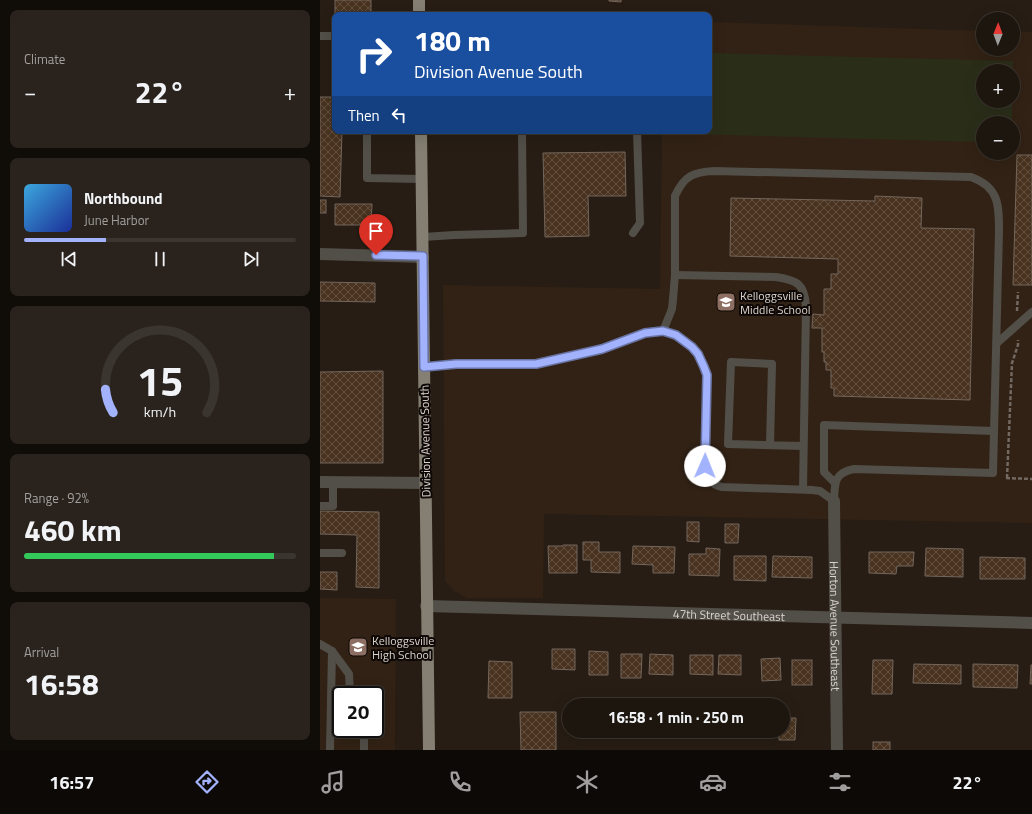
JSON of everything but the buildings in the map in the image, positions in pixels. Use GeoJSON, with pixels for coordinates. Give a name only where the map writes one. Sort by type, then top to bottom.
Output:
{"type":"FeatureCollection","features":[{"type":"Feature","properties":{"kind":"main road"},"geometry":{"type":"LineString","coordinates":[[419,0],[419,12]]}},
{"type":"Feature","properties":{"kind":"main road","name":"Division Avenue South"},"geometry":{"type":"LineString","coordinates":[[421,134],[429,750]]}},
{"type":"Feature","properties":{"kind":"street"},"geometry":{"type":"LineString","coordinates":[[320,254],[423,256]]}},
{"type":"Feature","properties":{"kind":"street"},"geometry":{"type":"LineString","coordinates":[[320,482],[425,483]]}},
{"type":"Feature","properties":{"kind":"street","name":"Horton Avenue Southeast"},"geometry":{"type":"LineString","coordinates":[[834,501],[837,750]]}},
{"type":"Feature","properties":{"kind":"street","name":"47th Street Southeast"},"geometry":{"type":"LineString","coordinates":[[426,606],[1032,623]]}},
{"type":"Feature","properties":{"kind":"lane"},"geometry":{"type":"LineString","coordinates":[[320,36],[332,36]]}},
{"type":"Feature","properties":{"kind":"lane"},"geometry":{"type":"LineString","coordinates":[[367,134],[367,178],[422,179]]}},
{"type":"Feature","properties":{"kind":"lane"},"geometry":{"type":"LineString","coordinates":[[422,237],[523,233],[522,134]]}},
{"type":"Feature","properties":{"kind":"lane"},"geometry":{"type":"LineString","coordinates":[[633,233],[640,223],[637,134]]}},
{"type":"Feature","properties":{"kind":"lane"},"geometry":{"type":"LineString","coordinates":[[663,331],[672,309],[675,275],[675,196],[680,185],[690,175],[714,171],[971,177],[984,182],[993,193],[997,201],[999,211],[993,473],[846,470],[840,474],[835,483],[834,501]]}},
{"type":"Feature","properties":{"kind":"lane"},"geometry":{"type":"LineString","coordinates":[[675,275],[776,277],[792,280],[803,289],[806,299],[806,307],[802,489]]}},
{"type":"Feature","properties":{"kind":"lane"},"geometry":{"type":"LineString","coordinates":[[997,343],[1032,312]]}},
{"type":"Feature","properties":{"kind":"lane"},"geometry":{"type":"LineString","coordinates":[[424,367],[456,364],[536,364],[602,349],[645,333],[663,331],[676,335],[692,347],[698,354],[707,375],[705,466],[706,476],[709,481],[712,484],[722,487],[802,489],[820,491],[834,501]]}},
{"type":"Feature","properties":{"kind":"lane"},"geometry":{"type":"LineString","coordinates":[[770,445],[772,364],[730,362],[728,444],[803,446]]}},
{"type":"Feature","properties":{"kind":"lane"},"geometry":{"type":"LineString","coordinates":[[835,483],[824,472],[824,425],[994,431]]}},
{"type":"Feature","properties":{"kind":"lane"},"geometry":{"type":"LineString","coordinates":[[320,506],[333,506],[333,482]]}},
{"type":"Feature","properties":{"kind":"lane"},"geometry":{"type":"LineString","coordinates":[[320,553],[342,553]]}},
{"type":"Feature","properties":{"kind":"lane"},"geometry":{"type":"LineString","coordinates":[[320,644],[332,651],[349,674],[350,686]]}},
{"type":"Feature","properties":{"kind":"lane"},"geometry":{"type":"LineString","coordinates":[[330,750],[332,651]]}},
{"type":"Feature","properties":{"kind":"lane"},"geometry":{"type":"LineString","coordinates":[[364,738],[364,750]]}},
{"type":"Feature","properties":{"kind":"path"},"geometry":{"type":"LineString","coordinates":[[1007,478],[1012,363],[1018,345],[1016,325],[1018,292]]}},
{"type":"Feature","properties":{"kind":"path"},"geometry":{"type":"LineString","coordinates":[[993,473],[1002,478],[1032,479]]}},
{"type":"Feature","properties":{"kind":"shaded area","name":"Kelloggsville Middle School"},"geometry":{"type":"Polygon","coordinates":[[[712,22],[976,31],[976,56],[1020,56],[1020,32],[1032,32],[1032,523],[544,514],[543,598],[467,598],[454,591],[445,581],[443,285],[660,289],[662,134],[712,134],[712,22]]]}},
{"type":"Feature","properties":{"kind":"shaded area","name":"Kelloggsville High School"},"geometry":{"type":"Polygon","coordinates":[[[320,598],[396,599],[395,750],[320,750],[320,598]]]}},
{"type":"Feature","properties":{"kind":"green space"},"geometry":{"type":"Polygon","coordinates":[[[712,53],[1013,61],[1013,64],[976,64],[976,108],[1012,108],[1012,116],[976,116],[976,142],[687,134],[712,134],[712,53]]]}},
{"type":"Feature","properties":{"kind":"place","name":"Kelloggsville Middle School"},"geometry":{"type":"Point","coordinates":[726,302]}},
{"type":"Feature","properties":{"kind":"place","name":"Kelloggsville High School"},"geometry":{"type":"Point","coordinates":[358,647]}},
{"type":"Feature","properties":{"kind":"route"},"geometry":{"type":"LineString","coordinates":[[376,255],[423,256],[424,367],[456,364],[536,364],[568,358],[602,349],[657,330],[676,335],[692,347],[698,354],[702,360],[707,375],[705,466]]}}]}
